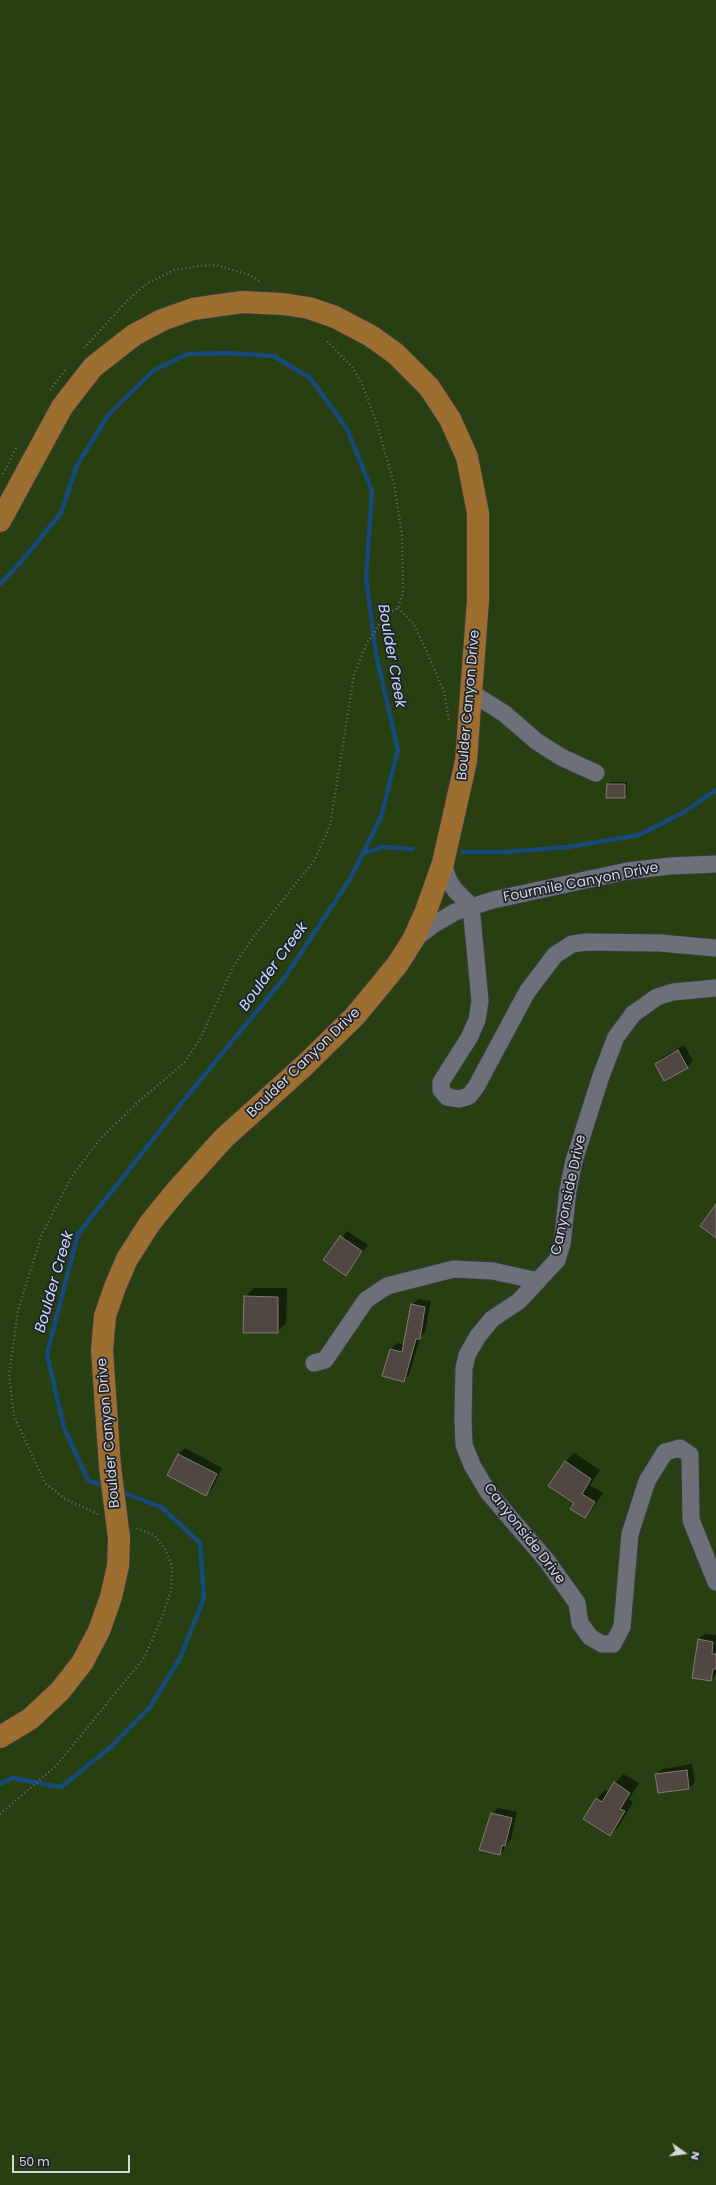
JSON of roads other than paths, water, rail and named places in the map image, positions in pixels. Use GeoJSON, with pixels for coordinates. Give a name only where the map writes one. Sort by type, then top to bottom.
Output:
{"type":"FeatureCollection","features":[{"type":"Feature","properties":{"kind":"main road","name":"Boulder Canyon Drive"},"geometry":{"type":"LineString","coordinates":[[0,521],[62,407],[76,386],[93,367],[134,335],[162,320],[192,310],[242,302],[283,304],[309,308],[335,317],[371,336],[396,354],[429,387],[450,419],[467,457],[478,513],[478,600],[466,761],[443,863],[426,911],[413,940],[397,965],[355,1016],[305,1066],[224,1138],[177,1190],[150,1223],[127,1259],[105,1316],[102,1350],[110,1467],[119,1538],[118,1566],[112,1597],[100,1631],[82,1663],[60,1691],[30,1719],[0,1737]]}},
{"type":"Feature","properties":{"kind":"street"},"geometry":{"type":"LineString","coordinates":[[472,693],[505,714],[536,741],[561,757],[596,773]]}},
{"type":"Feature","properties":{"kind":"street"},"geometry":{"type":"LineString","coordinates":[[443,863],[448,880],[455,890],[471,906],[480,1001],[477,1020],[469,1038],[441,1082],[441,1090],[447,1097],[459,1099],[469,1096],[476,1087],[527,992],[555,955],[572,944],[587,942],[660,943],[716,948]]}},
{"type":"Feature","properties":{"kind":"street","name":"Fourmile Canyon Drive"},"geometry":{"type":"LineString","coordinates":[[413,940],[433,925],[471,906],[627,871],[670,866],[716,864]]}},
{"type":"Feature","properties":{"kind":"street","name":"Canyonside Drive"},"geometry":{"type":"LineString","coordinates":[[716,988],[673,992],[657,997],[633,1014],[616,1037],[601,1076],[574,1161],[568,1190],[562,1244],[556,1260],[519,1300],[492,1319],[478,1336],[467,1355],[464,1368],[464,1445],[476,1471],[488,1492],[547,1561],[577,1603],[580,1623],[590,1637],[602,1644],[613,1644],[622,1626],[630,1534],[648,1481],[665,1452],[680,1448],[690,1454],[691,1520],[716,1582]]}},
{"type":"Feature","properties":{"kind":"street"},"geometry":{"type":"LineString","coordinates":[[314,1363],[325,1360],[366,1300],[387,1286],[454,1269],[493,1271],[538,1281]]}},
{"type":"Feature","properties":{"kind":"waterway","name":"Boulder Creek"},"geometry":{"type":"LineString","coordinates":[[0,584],[20,563],[61,513],[77,465],[109,414],[154,370],[188,354],[227,353],[274,356],[311,379],[347,429],[372,491],[366,578],[376,654],[398,750],[381,817],[350,879],[285,977],[188,1095],[78,1234],[47,1354],[64,1428],[88,1480],[106,1487]]}},
{"type":"Feature","properties":{"kind":"waterway"},"geometry":{"type":"LineString","coordinates":[[463,852],[505,852],[568,847],[639,835],[684,812],[716,790]]}},
{"type":"Feature","properties":{"kind":"waterway"},"geometry":{"type":"LineString","coordinates":[[362,854],[382,847],[413,849]]}},
{"type":"Feature","properties":{"kind":"waterway","name":"Boulder Creek"},"geometry":{"type":"LineString","coordinates":[[0,1784],[12,1778],[61,1787],[112,1746],[150,1707],[180,1658],[204,1598],[200,1543],[161,1507],[119,1491]]}}]}
